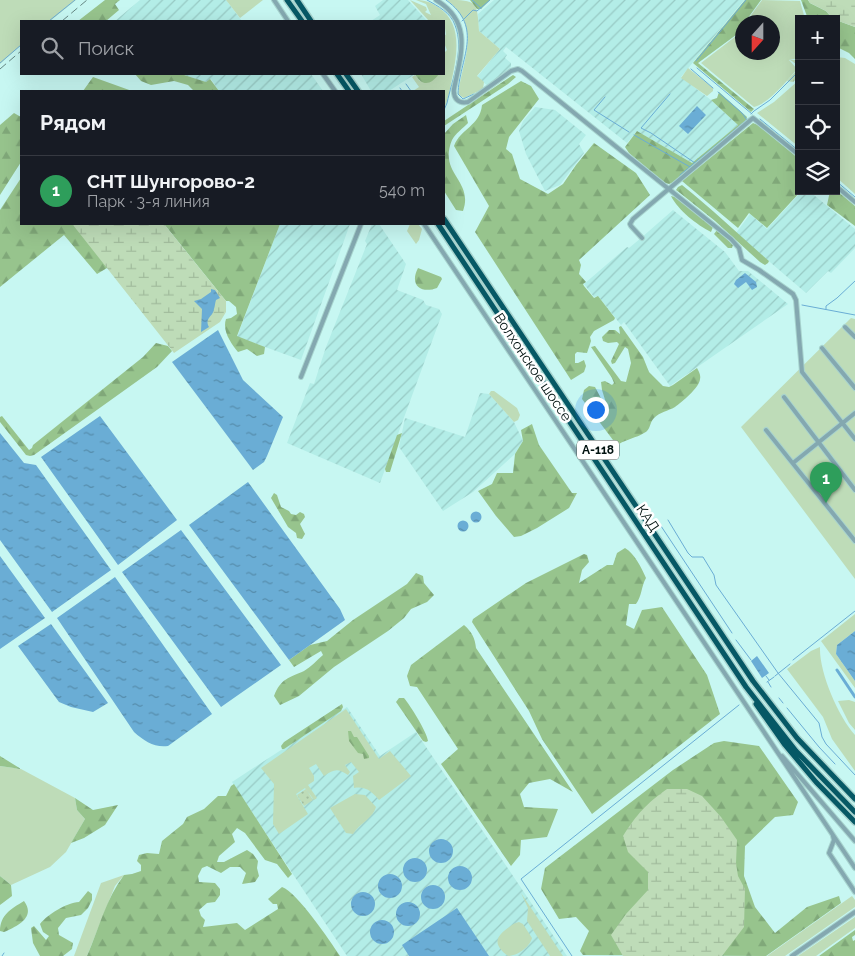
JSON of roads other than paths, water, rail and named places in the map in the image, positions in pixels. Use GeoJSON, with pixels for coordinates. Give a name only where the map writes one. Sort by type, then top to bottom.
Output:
{"type":"FeatureCollection","features":[{"type":"Feature","properties":{"kind":"highway"},"geometry":{"type":"LineString","coordinates":[[287,0],[301,20]]}},
{"type":"Feature","properties":{"kind":"highway"},"geometry":{"type":"LineString","coordinates":[[297,0],[310,20]]}},
{"type":"Feature","properties":{"kind":"highway"},"geometry":{"type":"LineString","coordinates":[[338,75],[348,90]]}},
{"type":"Feature","properties":{"kind":"highway"},"geometry":{"type":"LineString","coordinates":[[347,75],[357,90]]}},
{"type":"Feature","properties":{"kind":"highway","name":"КАД"},"geometry":{"type":"LineString","coordinates":[[445,220],[753,681],[797,738],[855,799]]}},
{"type":"Feature","properties":{"kind":"highway","name":"КАД"},"geometry":{"type":"LineString","coordinates":[[439,225],[746,687],[796,750],[855,812]]}},
{"type":"Feature","properties":{"kind":"highway"},"geometry":{"type":"LineString","coordinates":[[746,687],[758,708],[785,745],[816,782],[855,822]]}},
{"type":"Feature","properties":{"kind":"street"},"geometry":{"type":"LineString","coordinates":[[274,0],[287,20]]}},
{"type":"Feature","properties":{"kind":"street"},"geometry":{"type":"LineString","coordinates":[[436,0],[452,12],[458,22],[462,36],[461,53],[454,89],[457,101],[468,102],[511,71],[518,69],[522,71],[737,244],[742,260],[793,294],[796,300],[802,372],[855,439]]}},
{"type":"Feature","properties":{"kind":"street"},"geometry":{"type":"LineString","coordinates":[[324,75],[334,90]]}},
{"type":"Feature","properties":{"kind":"street"},"geometry":{"type":"LineString","coordinates":[[642,238],[631,226],[631,222],[752,118],[795,152]]}},
{"type":"Feature","properties":{"kind":"street"},"geometry":{"type":"LineString","coordinates":[[840,189],[855,202]]}},
{"type":"Feature","properties":{"kind":"street"},"geometry":{"type":"LineString","coordinates":[[301,377],[361,225]]}},
{"type":"Feature","properties":{"kind":"street","name":"Волхонское шоссе"},"geometry":{"type":"LineString","coordinates":[[425,225],[855,868]]}},
{"type":"Feature","properties":{"kind":"street"},"geometry":{"type":"LineString","coordinates":[[845,326],[855,337]]}},
{"type":"Feature","properties":{"kind":"street"},"geometry":{"type":"LineString","coordinates":[[822,348],[855,388]]}},
{"type":"Feature","properties":{"kind":"street"},"geometry":{"type":"LineString","coordinates":[[784,397],[855,490]]}},
{"type":"Feature","properties":{"kind":"street"},"geometry":{"type":"LineString","coordinates":[[793,463],[855,413]]}},
{"type":"Feature","properties":{"kind":"street"},"geometry":{"type":"LineString","coordinates":[[766,430],[855,541]]}},
{"type":"Feature","properties":{"kind":"street","name":"Волхонское шоссе"},"geometry":{"type":"LineString","coordinates":[[774,746],[854,840]]}},
{"type":"Feature","properties":{"kind":"street"},"geometry":{"type":"LineString","coordinates":[[833,836],[834,840],[830,847],[830,856],[855,892]]}},
{"type":"Feature","properties":{"kind":"street"},"geometry":{"type":"LineString","coordinates":[[830,847],[842,848]]}},
{"type":"Feature","properties":{"kind":"street"},"geometry":{"type":"LineString","coordinates":[[792,956],[855,912]]}},
{"type":"Feature","properties":{"kind":"water"},"geometry":{"type":"Polygon","coordinates":[[[697,106],[706,115],[688,134],[679,126],[697,106]]]}},
{"type":"Feature","properties":{"kind":"water"},"geometry":{"type":"Polygon","coordinates":[[[745,273],[756,282],[757,287],[752,290],[746,282],[738,288],[734,284],[745,273]]]}},
{"type":"Feature","properties":{"kind":"water"},"geometry":{"type":"Polygon","coordinates":[[[211,289],[215,290],[220,298],[216,300],[213,312],[208,319],[209,327],[201,332],[202,309],[194,301],[201,299],[211,292],[211,289]]]}},
{"type":"Feature","properties":{"kind":"water"},"geometry":{"type":"Polygon","coordinates":[[[218,330],[243,380],[283,417],[264,462],[253,470],[172,362],[218,330]]]}},
{"type":"Feature","properties":{"kind":"water"},"geometry":{"type":"Polygon","coordinates":[[[100,416],[177,520],[118,565],[41,457],[100,416]]]}},
{"type":"Feature","properties":{"kind":"water"},"geometry":{"type":"Polygon","coordinates":[[[0,433],[24,463],[36,465],[111,570],[52,612],[0,540],[0,433]]]}},
{"type":"Feature","properties":{"kind":"water"},"geometry":{"type":"Polygon","coordinates":[[[248,482],[340,609],[345,620],[289,660],[189,525],[248,482]]]}},
{"type":"Feature","properties":{"kind":"water"},"geometry":{"type":"Polygon","coordinates":[[[474,512],[478,512],[481,517],[480,521],[474,522],[471,519],[471,515],[474,512]]]}},
{"type":"Feature","properties":{"kind":"water"},"geometry":{"type":"Polygon","coordinates":[[[461,521],[465,521],[468,526],[467,530],[461,531],[458,528],[458,524],[461,521]]]}},
{"type":"Feature","properties":{"kind":"water"},"geometry":{"type":"Polygon","coordinates":[[[181,530],[281,665],[221,707],[122,572],[181,530]]]}},
{"type":"Feature","properties":{"kind":"water"},"geometry":{"type":"Polygon","coordinates":[[[0,556],[45,618],[0,649],[0,556]]]}},
{"type":"Feature","properties":{"kind":"water"},"geometry":{"type":"Polygon","coordinates":[[[115,577],[212,714],[168,746],[150,743],[134,732],[57,618],[115,577]]]}},
{"type":"Feature","properties":{"kind":"water"},"geometry":{"type":"Polygon","coordinates":[[[51,624],[108,703],[93,712],[59,702],[18,646],[51,624]]]}},
{"type":"Feature","properties":{"kind":"water"},"geometry":{"type":"Polygon","coordinates":[[[855,631],[855,681],[836,654],[837,645],[855,631]]]}},
{"type":"Feature","properties":{"kind":"water"},"geometry":{"type":"Polygon","coordinates":[[[757,656],[769,673],[762,678],[751,661],[757,656]]]}},
{"type":"Feature","properties":{"kind":"water"},"geometry":{"type":"Polygon","coordinates":[[[441,839],[450,842],[453,851],[450,860],[441,863],[432,860],[429,851],[432,842],[441,839]]]}},
{"type":"Feature","properties":{"kind":"water"},"geometry":{"type":"Polygon","coordinates":[[[415,858],[424,861],[427,870],[424,879],[415,882],[406,879],[403,870],[406,861],[415,858]]]}},
{"type":"Feature","properties":{"kind":"water"},"geometry":{"type":"Polygon","coordinates":[[[460,866],[469,869],[472,878],[469,887],[460,890],[451,887],[448,878],[451,869],[460,866]]]}},
{"type":"Feature","properties":{"kind":"water"},"geometry":{"type":"Polygon","coordinates":[[[390,874],[399,877],[402,886],[399,895],[390,898],[381,895],[378,886],[381,877],[390,874]]]}},
{"type":"Feature","properties":{"kind":"water"},"geometry":{"type":"Polygon","coordinates":[[[433,885],[442,888],[445,897],[442,906],[433,909],[424,906],[421,897],[424,888],[433,885]]]}},
{"type":"Feature","properties":{"kind":"water"},"geometry":{"type":"Polygon","coordinates":[[[363,892],[372,895],[375,904],[372,913],[363,916],[354,913],[351,904],[354,895],[363,892]]]}},
{"type":"Feature","properties":{"kind":"water"},"geometry":{"type":"Polygon","coordinates":[[[408,902],[417,905],[420,914],[417,923],[408,926],[399,923],[396,914],[399,905],[408,902]]]}},
{"type":"Feature","properties":{"kind":"water"},"geometry":{"type":"Polygon","coordinates":[[[457,908],[489,956],[409,956],[402,945],[457,908]]]}},
{"type":"Feature","properties":{"kind":"water"},"geometry":{"type":"Polygon","coordinates":[[[382,920],[391,923],[394,932],[391,941],[382,944],[373,941],[370,932],[373,923],[382,920]]]}},
{"type":"Feature","properties":{"kind":"waterway"},"geometry":{"type":"LineString","coordinates":[[50,20],[75,0]]}},
{"type":"Feature","properties":{"kind":"waterway"},"geometry":{"type":"LineString","coordinates":[[427,0],[447,13],[453,21],[458,34],[457,64],[445,108]]}},
{"type":"Feature","properties":{"kind":"waterway"},"geometry":{"type":"LineString","coordinates":[[446,0],[458,11],[467,33],[467,44],[458,94],[463,99],[474,94]]}},
{"type":"Feature","properties":{"kind":"waterway"},"geometry":{"type":"LineString","coordinates":[[472,0],[481,8]]}},
{"type":"Feature","properties":{"kind":"waterway"},"geometry":{"type":"LineString","coordinates":[[462,21],[473,10],[477,11],[490,0]]}},
{"type":"Feature","properties":{"kind":"waterway"},"geometry":{"type":"LineString","coordinates":[[696,61],[746,0]]}},
{"type":"Feature","properties":{"kind":"waterway"},"geometry":{"type":"LineString","coordinates":[[0,63],[20,46]]}},
{"type":"Feature","properties":{"kind":"waterway"},"geometry":{"type":"LineString","coordinates":[[697,68],[752,114]]}},
{"type":"Feature","properties":{"kind":"waterway"},"geometry":{"type":"LineString","coordinates":[[691,69],[713,88]]}},
{"type":"Feature","properties":{"kind":"waterway"},"geometry":{"type":"LineString","coordinates":[[751,114],[770,100],[795,75]]}},
{"type":"Feature","properties":{"kind":"waterway"},"geometry":{"type":"LineString","coordinates":[[406,84],[410,90]]}},
{"type":"Feature","properties":{"kind":"waterway"},"geometry":{"type":"LineString","coordinates":[[718,92],[742,113],[747,120]]}},
{"type":"Feature","properties":{"kind":"waterway"},"geometry":{"type":"LineString","coordinates":[[670,94],[641,128],[695,163]]}},
{"type":"Feature","properties":{"kind":"waterway"},"geometry":{"type":"LineString","coordinates":[[605,97],[594,110],[629,132]]}},
{"type":"Feature","properties":{"kind":"waterway"},"geometry":{"type":"LineString","coordinates":[[680,175],[749,118]]}},
{"type":"Feature","properties":{"kind":"waterway"},"geometry":{"type":"LineString","coordinates":[[760,119],[798,150]]}},
{"type":"Feature","properties":{"kind":"waterway"},"geometry":{"type":"LineString","coordinates":[[634,135],[690,167]]}},
{"type":"Feature","properties":{"kind":"waterway"},"geometry":{"type":"LineString","coordinates":[[840,184],[855,197]]}},
{"type":"Feature","properties":{"kind":"waterway"},"geometry":{"type":"LineString","coordinates":[[826,309],[826,306],[855,281]]}},
{"type":"Feature","properties":{"kind":"waterway"},"geometry":{"type":"LineString","coordinates":[[802,305],[855,315]]}},
{"type":"Feature","properties":{"kind":"waterway"},"geometry":{"type":"LineString","coordinates":[[668,520],[688,553],[692,557],[703,557],[714,575],[716,585],[778,673],[819,723],[822,737],[826,744],[855,775]]}},
{"type":"Feature","properties":{"kind":"waterway"},"geometry":{"type":"LineString","coordinates":[[659,523],[732,633]]}},
{"type":"Feature","properties":{"kind":"waterway"},"geometry":{"type":"LineString","coordinates":[[793,660],[855,611]]}},
{"type":"Feature","properties":{"kind":"waterway"},"geometry":{"type":"LineString","coordinates":[[736,640],[751,660]]}},
{"type":"Feature","properties":{"kind":"waterway"},"geometry":{"type":"LineString","coordinates":[[775,676],[790,664]]}},
{"type":"Feature","properties":{"kind":"waterway"},"geometry":{"type":"LineString","coordinates":[[837,670],[855,697]]}},
{"type":"Feature","properties":{"kind":"waterway"},"geometry":{"type":"LineString","coordinates":[[766,676],[769,680]]}},
{"type":"Feature","properties":{"kind":"waterway"},"geometry":{"type":"LineString","coordinates":[[767,682],[774,677]]}},
{"type":"Feature","properties":{"kind":"waterway"},"geometry":{"type":"LineString","coordinates":[[768,682],[771,687]]}},
{"type":"Feature","properties":{"kind":"waterway"},"geometry":{"type":"LineString","coordinates":[[779,698],[783,703]]}},
{"type":"Feature","properties":{"kind":"waterway"},"geometry":{"type":"LineString","coordinates":[[572,956],[521,879],[739,705]]}},
{"type":"Feature","properties":{"kind":"waterway"},"geometry":{"type":"LineString","coordinates":[[787,708],[835,764]]}},
{"type":"Feature","properties":{"kind":"railway"},"geometry":{"type":"LineString","coordinates":[[63,20],[87,0]]}},
{"type":"Feature","properties":{"kind":"railway"},"geometry":{"type":"LineString","coordinates":[[0,69],[20,52]]}},
{"type":"Feature","properties":{"kind":"place","name":"СНТ Шунгорово-2"},"geometry":{"type":"Point","coordinates":[826,503]}}]}
